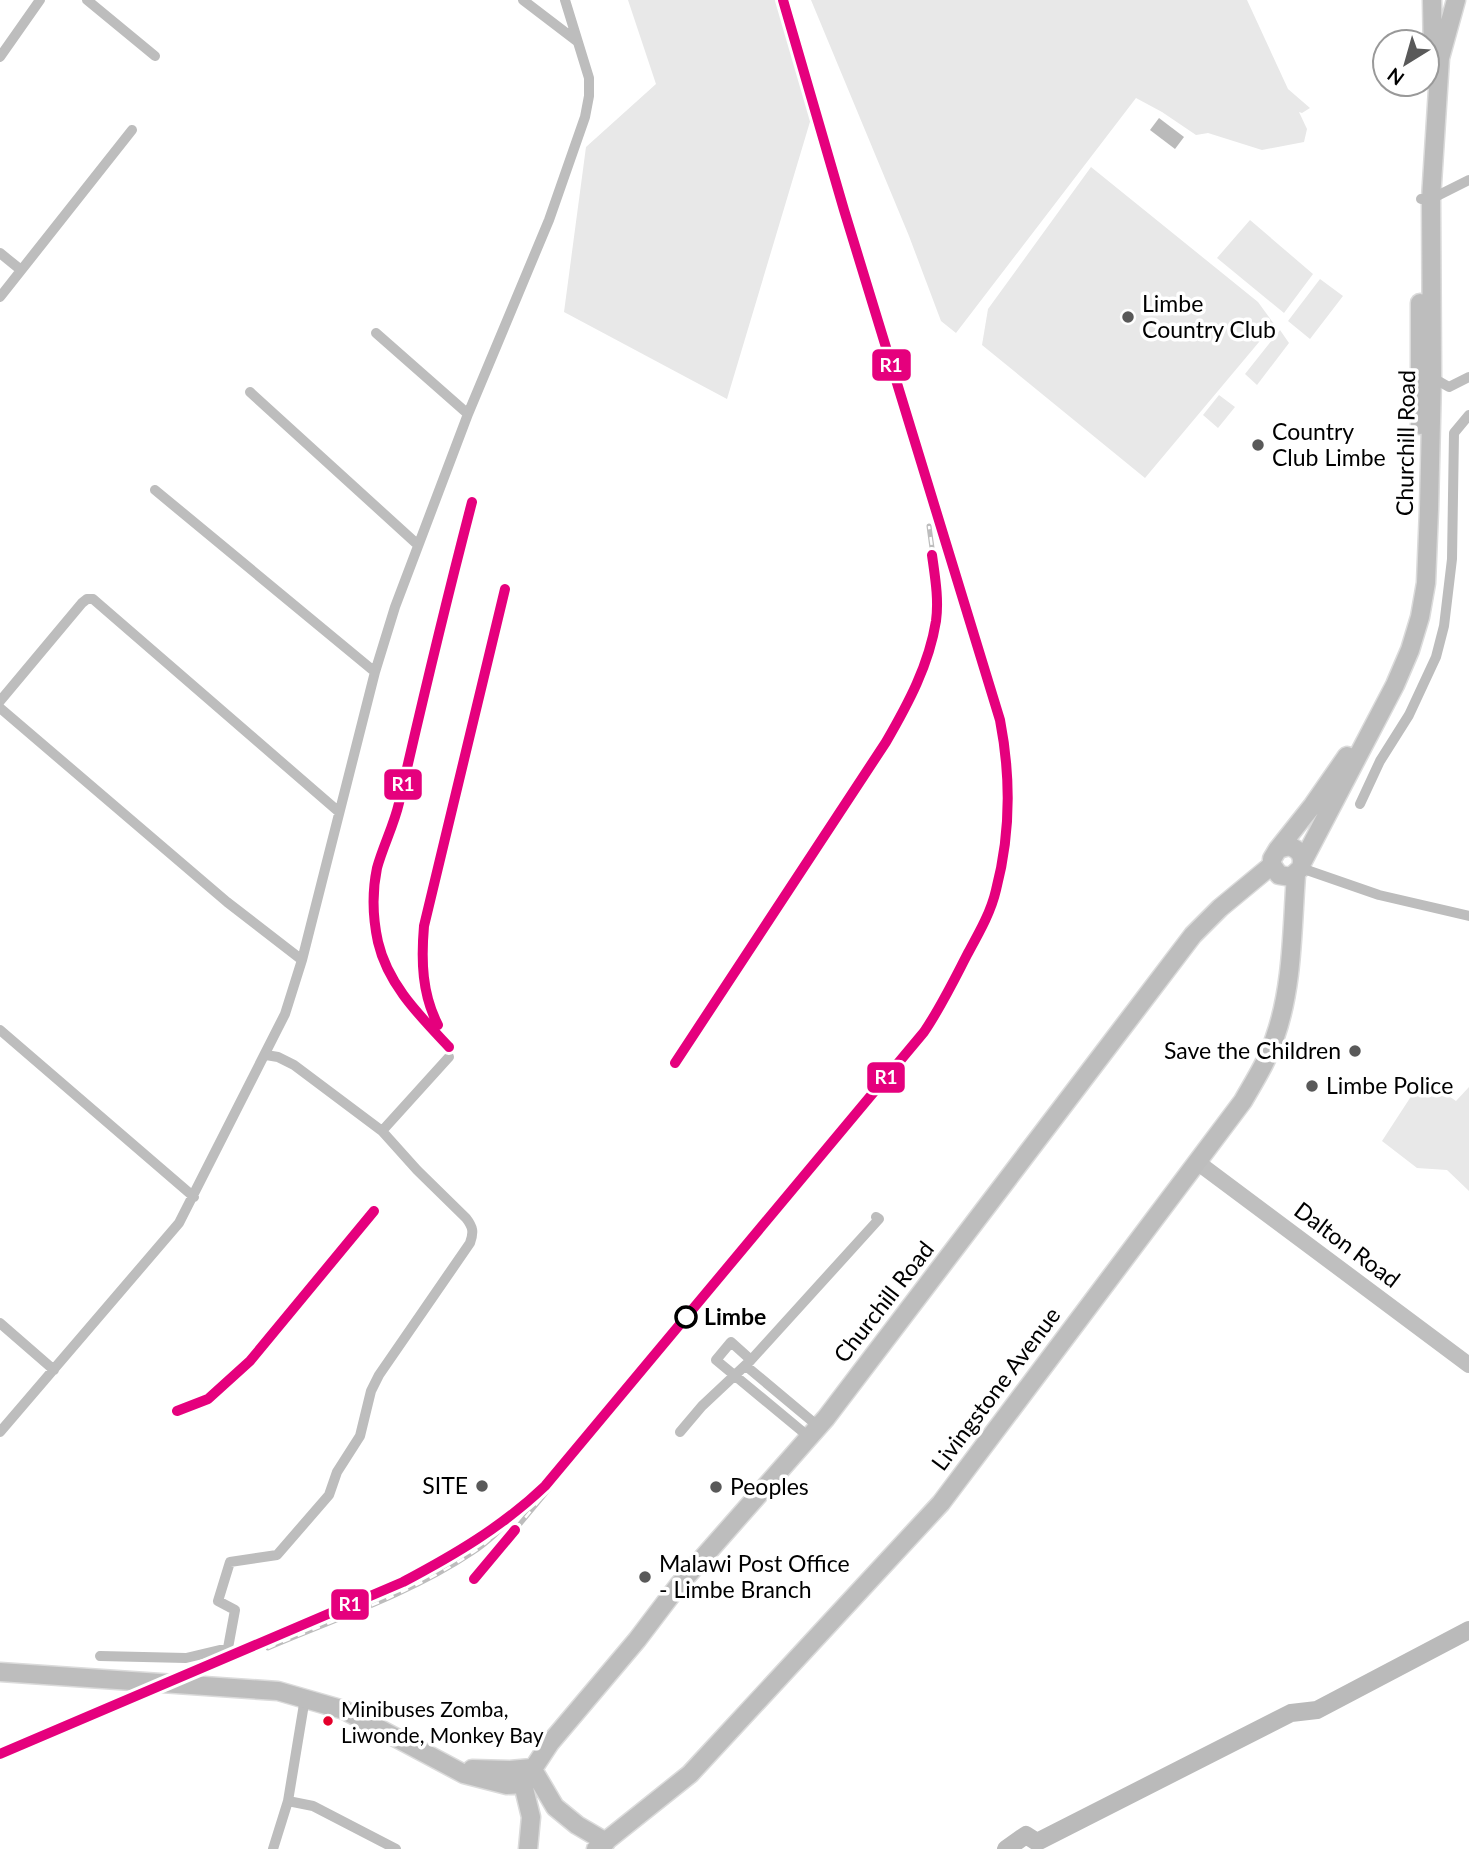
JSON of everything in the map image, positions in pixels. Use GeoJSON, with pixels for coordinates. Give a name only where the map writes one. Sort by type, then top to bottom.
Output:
{"type":"FeatureCollection","features":[{"type":"Feature","properties":{"kind":"highway","name":"Churchill Road"},"geometry":{"type":"LineString","coordinates":[[1300,868],[1395,685],[1420,617],[1426,571],[1426,199],[1433,56],[1432,0]]}},
{"type":"Feature","properties":{"kind":"highway","name":"Churchill Road"},"geometry":{"type":"LineString","coordinates":[[1426,199],[1440,58],[1456,0]]}},
{"type":"Feature","properties":{"kind":"highway","name":"Churchill Road"},"geometry":{"type":"LineString","coordinates":[[523,1784],[550,1743],[637,1640],[678,1586],[814,1432],[1193,935],[1275,857],[1347,756],[1378,705],[1403,647],[1412,615],[1417,582],[1426,373]]}},
{"type":"Feature","properties":{"kind":"highway"},"geometry":{"type":"LineString","coordinates":[[1283,846],[1294,848],[1298,851],[1300,868],[1285,877],[1279,875],[1275,857],[1283,846]]}},
{"type":"Feature","properties":{"kind":"highway","name":"Livingstone Avenue"},"geometry":{"type":"LineString","coordinates":[[605,1847],[690,1774],[941,1503],[1243,1101],[1276,1037],[1287,990],[1300,868]]}},
{"type":"Feature","properties":{"kind":"highway"},"geometry":{"type":"LineString","coordinates":[[0,1672],[278,1691],[344,1710],[464,1774],[507,1785],[523,1784],[531,1817],[528,1849]]}},
{"type":"Feature","properties":{"kind":"highway"},"geometry":{"type":"LineString","coordinates":[[447,1765],[475,1770],[532,1768],[555,1807],[605,1847]]}},
{"type":"Feature","properties":{"kind":"highway"},"geometry":{"type":"LineString","coordinates":[[531,1817],[541,1809],[555,1807]]}},
{"type":"Feature","properties":{"kind":"main road","name":"Dalton Road"},"geometry":{"type":"LineString","coordinates":[[1197,1162],[1469,1365]]}},
{"type":"Feature","properties":{"kind":"street"},"geometry":{"type":"LineString","coordinates":[[0,57],[40,0]]}},
{"type":"Feature","properties":{"kind":"street"},"geometry":{"type":"LineString","coordinates":[[87,0],[155,55]]}},
{"type":"Feature","properties":{"kind":"street"},"geometry":{"type":"LineString","coordinates":[[523,0],[578,42]]}},
{"type":"Feature","properties":{"kind":"street"},"geometry":{"type":"LineString","coordinates":[[0,1432],[179,1223],[285,1014],[302,960],[375,672],[396,607],[468,414],[549,220],[584,117],[589,96],[589,78],[565,0]]}},
{"type":"Feature","properties":{"kind":"street"},"geometry":{"type":"LineString","coordinates":[[0,298],[132,130]]}},
{"type":"Feature","properties":{"kind":"street"},"geometry":{"type":"LineString","coordinates":[[1426,199],[1469,180]]}},
{"type":"Feature","properties":{"kind":"street"},"geometry":{"type":"LineString","coordinates":[[0,253],[21,270]]}},
{"type":"Feature","properties":{"kind":"street"},"geometry":{"type":"LineString","coordinates":[[376,334],[468,414]]}},
{"type":"Feature","properties":{"kind":"street"},"geometry":{"type":"LineString","coordinates":[[1426,373],[1449,387],[1469,377]]}},
{"type":"Feature","properties":{"kind":"street"},"geometry":{"type":"LineString","coordinates":[[250,391],[418,545]]}},
{"type":"Feature","properties":{"kind":"street"},"geometry":{"type":"LineString","coordinates":[[1360,804],[1380,761],[1409,715],[1436,657],[1444,626],[1452,559],[1454,433],[1469,415]]}},
{"type":"Feature","properties":{"kind":"street"},"geometry":{"type":"LineString","coordinates":[[155,490],[375,672]]}},
{"type":"Feature","properties":{"kind":"street"},"geometry":{"type":"LineString","coordinates":[[0,701],[82,603],[87,598],[93,599],[339,812]]}},
{"type":"Feature","properties":{"kind":"street"},"geometry":{"type":"LineString","coordinates":[[0,708],[227,902],[302,960]]}},
{"type":"Feature","properties":{"kind":"street"},"geometry":{"type":"LineString","coordinates":[[1300,868],[1379,895],[1469,916]]}},
{"type":"Feature","properties":{"kind":"street"},"geometry":{"type":"LineString","coordinates":[[0,1030],[194,1197]]}},
{"type":"Feature","properties":{"kind":"street"},"geometry":{"type":"LineString","coordinates":[[100,1656],[186,1658],[228,1648],[235,1610],[218,1601],[230,1562],[277,1555],[329,1495],[337,1472],[360,1436],[371,1391],[379,1375],[474,1234],[466,1218],[382,1131],[294,1065],[278,1057],[266,1055]]}},
{"type":"Feature","properties":{"kind":"street"},"geometry":{"type":"LineString","coordinates":[[382,1131],[449,1057]]}},
{"type":"Feature","properties":{"kind":"street"},"geometry":{"type":"LineString","coordinates":[[680,1432],[702,1406],[749,1363],[879,1219],[876,1217]]}},
{"type":"Feature","properties":{"kind":"street"},"geometry":{"type":"LineString","coordinates":[[0,1323],[54,1370]]}},
{"type":"Feature","properties":{"kind":"street"},"geometry":{"type":"LineString","coordinates":[[731,1342],[749,1363],[814,1432],[769,1404],[716,1360],[731,1342]]}},
{"type":"Feature","properties":{"kind":"street"},"geometry":{"type":"LineString","coordinates":[[769,1404],[779,1393]]}},
{"type":"Feature","properties":{"kind":"street"},"geometry":{"type":"LineString","coordinates":[[273,1849],[288,1801],[305,1698]]}},
{"type":"Feature","properties":{"kind":"street"},"geometry":{"type":"LineString","coordinates":[[288,1801],[313,1806],[396,1849]]}},
{"type":"Feature","properties":{"kind":"shaded area"},"geometry":{"type":"Polygon","coordinates":[[[628,0],[778,0],[812,115],[727,399],[564,312],[586,147],[656,84],[628,0]]]}},
{"type":"Feature","properties":{"kind":"shaded area"},"geometry":{"type":"Polygon","coordinates":[[[811,0],[1247,0],[1288,89],[1310,108],[1299,112],[1307,129],[1304,142],[1262,150],[1208,133],[1196,135],[1136,98],[956,333],[941,321],[909,236],[811,0]]]}},
{"type":"Feature","properties":{"kind":"shaded area"},"geometry":{"type":"Polygon","coordinates":[[[1159,118],[1184,137],[1175,149],[1150,130],[1159,118]]]}},
{"type":"Feature","properties":{"kind":"shaded area","name":"Limbe Country Club"},"geometry":{"type":"Polygon","coordinates":[[[1091,167],[1258,302],[1274,324],[1145,478],[982,345],[988,309],[1091,167]]]}},
{"type":"Feature","properties":{"kind":"shaded area"},"geometry":{"type":"Polygon","coordinates":[[[1250,220],[1313,274],[1284,313],[1217,258],[1250,220]]]}},
{"type":"Feature","properties":{"kind":"shaded area"},"geometry":{"type":"Polygon","coordinates":[[[1320,279],[1343,296],[1310,339],[1288,321],[1320,279]]]}},
{"type":"Feature","properties":{"kind":"shaded area"},"geometry":{"type":"Polygon","coordinates":[[[1280,330],[1289,343],[1257,385],[1245,374],[1280,330]]]}},
{"type":"Feature","properties":{"kind":"shaded area"},"geometry":{"type":"Polygon","coordinates":[[[1219,395],[1235,407],[1218,428],[1203,415],[1219,395]]]}},
{"type":"Feature","properties":{"kind":"shaded area"},"geometry":{"type":"Polygon","coordinates":[[[1423,1078],[1456,1101],[1469,1087],[1469,1191],[1447,1170],[1417,1168],[1382,1141],[1423,1078]]]}},
{"type":"Feature","properties":{"kind":"waterway"},"geometry":{"type":"LineString","coordinates":[[1006,1849],[1026,1835],[1037,1842],[1291,1713],[1317,1710],[1469,1630]]}},
{"type":"Feature","properties":{"kind":"railway"},"geometry":{"type":"LineString","coordinates":[[783,0],[844,210],[1000,720],[1007,764],[1008,830],[995,895],[944,1000],[929,1024],[859,1111]]}},
{"type":"Feature","properties":{"kind":"railway"},"geometry":{"type":"LineString","coordinates":[[449,1047],[406,999],[389,972],[378,942],[374,896],[377,868],[399,803],[472,502]]}},
{"type":"Feature","properties":{"kind":"railway"},"geometry":{"type":"LineString","coordinates":[[675,1063],[905,709],[927,657],[936,620],[936,582],[929,526]]}},
{"type":"Feature","properties":{"kind":"railway"},"geometry":{"type":"LineString","coordinates":[[441,1031],[425,980],[424,926],[505,589]]}},
{"type":"Feature","properties":{"kind":"railway"},"geometry":{"type":"LineString","coordinates":[[177,1411],[208,1399],[250,1361],[374,1211]]}},
{"type":"Feature","properties":{"kind":"railway"},"geometry":{"type":"LineString","coordinates":[[474,1579],[580,1452]]}},
{"type":"Feature","properties":{"kind":"railway"},"geometry":{"type":"LineString","coordinates":[[268,1648],[425,1581],[486,1543],[524,1506]]}},
{"type":"Feature","properties":{"kind":"transit line","name":"R1"},"geometry":{"type":"LineString","coordinates":[[0,1754],[403,1582],[477,1539],[529,1501],[545,1486],[924,1032],[988,914],[1001,869],[1007,826],[1008,784],[1000,720],[844,210],[783,0]]}},
{"type":"Feature","properties":{"kind":"transit line","name":"R1"},"geometry":{"type":"LineString","coordinates":[[449,1047],[406,999],[389,972],[378,942],[374,896],[377,868],[399,803],[472,502]]}},
{"type":"Feature","properties":{"kind":"transit line","name":"R1"},"geometry":{"type":"LineString","coordinates":[[675,1063],[886,742],[910,699],[923,669],[936,621],[937,596],[932,555]]}},
{"type":"Feature","properties":{"kind":"transit line","name":"R1"},"geometry":{"type":"LineString","coordinates":[[438,1025],[424,977],[424,926],[505,589]]}},
{"type":"Feature","properties":{"kind":"transit line","name":"R1"},"geometry":{"type":"LineString","coordinates":[[177,1411],[208,1399],[250,1361],[374,1211]]}},
{"type":"Feature","properties":{"kind":"transit line","name":"R1"},"geometry":{"type":"LineString","coordinates":[[474,1579],[515,1530]]}},
{"type":"Feature","properties":{"kind":"place","name":"Limbe Country Club"},"geometry":{"type":"Point","coordinates":[1128,317]}},
{"type":"Feature","properties":{"kind":"place","name":"Country Club Limbe"},"geometry":{"type":"Point","coordinates":[1258,445]}},
{"type":"Feature","properties":{"kind":"place","name":"Save the Children"},"geometry":{"type":"Point","coordinates":[1355,1051]}},
{"type":"Feature","properties":{"kind":"place","name":"Limbe Police"},"geometry":{"type":"Point","coordinates":[1312,1086]}},
{"type":"Feature","properties":{"kind":"place","name":"Limbe"},"geometry":{"type":"Point","coordinates":[686,1317]}},
{"type":"Feature","properties":{"kind":"place","name":"SITE"},"geometry":{"type":"Point","coordinates":[482,1486]}},
{"type":"Feature","properties":{"kind":"place","name":"Peoples"},"geometry":{"type":"Point","coordinates":[716,1487]}},
{"type":"Feature","properties":{"kind":"place","name":"Malawi Post Office - Limbe Branch"},"geometry":{"type":"Point","coordinates":[645,1577]}},
{"type":"Feature","properties":{"kind":"place","name":"Minibuses Zomba, Liwonde, Monkey Bay"},"geometry":{"type":"Point","coordinates":[328,1721]}}]}
